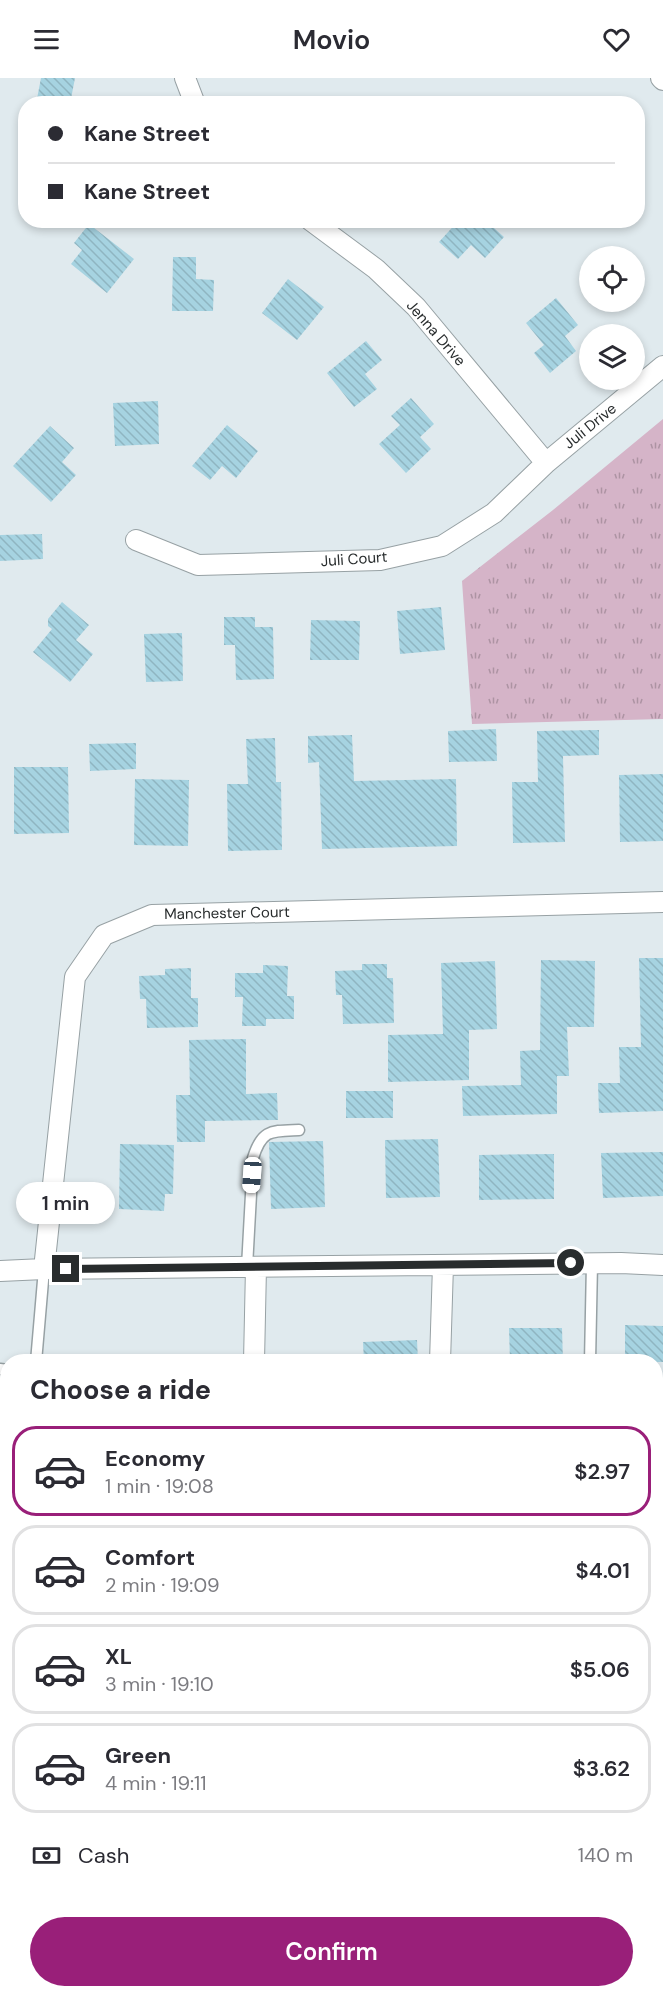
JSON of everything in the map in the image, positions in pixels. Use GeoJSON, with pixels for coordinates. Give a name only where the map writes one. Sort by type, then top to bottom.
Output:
{"type":"FeatureCollection","features":[{"type":"Feature","properties":{"kind":"street"},"geometry":{"type":"LineString","coordinates":[[185,78],[192,96]]}},
{"type":"Feature","properties":{"kind":"street","name":"Jenna Drive"},"geometry":{"type":"LineString","coordinates":[[321,228],[375,269],[416,307],[546,463]]}},
{"type":"Feature","properties":{"kind":"street","name":"Juli Drive"},"geometry":{"type":"LineString","coordinates":[[546,463],[663,366]]}},
{"type":"Feature","properties":{"kind":"street","name":"Juli Court"},"geometry":{"type":"LineString","coordinates":[[136,540],[198,565],[380,560],[442,546],[494,513],[546,463]]}},
{"type":"Feature","properties":{"kind":"street","name":"Manchester Court"},"geometry":{"type":"LineString","coordinates":[[44,1269],[75,977],[104,935],[152,915],[663,902]]}},
{"type":"Feature","properties":{"kind":"street"},"geometry":{"type":"LineString","coordinates":[[0,1271],[592,1263],[663,1265]]}},
{"type":"Feature","properties":{"kind":"street"},"geometry":{"type":"LineString","coordinates":[[440,1354],[443,1265]]}},
{"type":"Feature","properties":{"kind":"street"},"geometry":{"type":"LineString","coordinates":[[252,1267],[254,1354]]}},
{"type":"Feature","properties":{"kind":"lane"},"geometry":{"type":"LineString","coordinates":[[252,1267],[253,1158],[258,1141],[266,1134],[299,1130]]}},
{"type":"Feature","properties":{"kind":"lane"},"geometry":{"type":"LineString","coordinates":[[590,1354],[592,1263]]}},
{"type":"Feature","properties":{"kind":"lane"},"geometry":{"type":"LineString","coordinates":[[37,1354],[44,1269]]}},
{"type":"Feature","properties":{"kind":"green space"},"geometry":{"type":"Polygon","coordinates":[[[663,419],[663,719],[472,724],[462,581],[553,510],[663,419]]]}},
{"type":"Feature","properties":{"kind":"building"},"geometry":{"type":"Polygon","coordinates":[[[41,78],[75,78],[72,96],[38,96],[41,78]]]}},
{"type":"Feature","properties":{"kind":"building"},"geometry":{"type":"Polygon","coordinates":[[[86,228],[94,228],[134,259],[107,293],[71,264],[82,250],[74,243],[86,228]]]}},
{"type":"Feature","properties":{"kind":"building"},"geometry":{"type":"Polygon","coordinates":[[[452,228],[494,228],[504,237],[485,258],[471,245],[458,259],[439,242],[452,228]]]}},
{"type":"Feature","properties":{"kind":"building"},"geometry":{"type":"Polygon","coordinates":[[[173,257],[196,257],[196,279],[214,280],[213,311],[172,311],[173,257]]]}},
{"type":"Feature","properties":{"kind":"building"},"geometry":{"type":"Polygon","coordinates":[[[288,279],[324,307],[297,340],[262,313],[288,279]]]}},
{"type":"Feature","properties":{"kind":"building"},"geometry":{"type":"Polygon","coordinates":[[[556,298],[578,325],[565,336],[576,351],[550,373],[534,353],[544,345],[526,323],[556,298]]]}},
{"type":"Feature","properties":{"kind":"building"},"geometry":{"type":"Polygon","coordinates":[[[366,341],[382,360],[365,374],[377,389],[354,407],[327,373],[366,341]]]}},
{"type":"Feature","properties":{"kind":"building"},"geometry":{"type":"Polygon","coordinates":[[[411,398],[434,424],[420,437],[431,449],[406,473],[379,444],[400,425],[391,416],[411,398]]]}},
{"type":"Feature","properties":{"kind":"building"},"geometry":{"type":"Polygon","coordinates":[[[158,401],[159,444],[115,446],[113,403],[158,401]]]}},
{"type":"Feature","properties":{"kind":"building"},"geometry":{"type":"Polygon","coordinates":[[[227,425],[258,451],[236,478],[222,466],[210,480],[192,466],[227,425]]]}},
{"type":"Feature","properties":{"kind":"building"},"geometry":{"type":"Polygon","coordinates":[[[50,426],[74,448],[62,462],[76,475],[51,502],[13,466],[50,426]]]}},
{"type":"Feature","properties":{"kind":"building"},"geometry":{"type":"Polygon","coordinates":[[[42,534],[43,559],[0,561],[0,535],[42,534]]]}},
{"type":"Feature","properties":{"kind":"building"},"geometry":{"type":"Polygon","coordinates":[[[62,602],[89,625],[76,640],[93,654],[70,682],[33,652],[52,629],[48,626],[48,619],[62,602]]]}},
{"type":"Feature","properties":{"kind":"building"},"geometry":{"type":"Polygon","coordinates":[[[441,607],[445,650],[400,654],[397,611],[441,607]]]}},
{"type":"Feature","properties":{"kind":"building"},"geometry":{"type":"Polygon","coordinates":[[[224,617],[255,617],[255,627],[273,627],[274,679],[236,680],[235,645],[224,645],[224,617]]]}},
{"type":"Feature","properties":{"kind":"building"},"geometry":{"type":"Polygon","coordinates":[[[311,620],[360,621],[359,660],[310,660],[311,620]]]}},
{"type":"Feature","properties":{"kind":"building"},"geometry":{"type":"Polygon","coordinates":[[[182,633],[183,681],[146,682],[144,634],[182,633]]]}},
{"type":"Feature","properties":{"kind":"building"},"geometry":{"type":"Polygon","coordinates":[[[496,729],[497,761],[449,762],[448,731],[496,729]]]}},
{"type":"Feature","properties":{"kind":"building"},"geometry":{"type":"Polygon","coordinates":[[[599,730],[599,755],[563,756],[565,842],[513,843],[512,782],[538,782],[537,731],[599,730]]]}},
{"type":"Feature","properties":{"kind":"building"},"geometry":{"type":"Polygon","coordinates":[[[352,735],[354,781],[456,779],[457,846],[322,849],[319,762],[308,763],[308,736],[352,735]]]}},
{"type":"Feature","properties":{"kind":"building"},"geometry":{"type":"Polygon","coordinates":[[[275,738],[276,782],[281,782],[282,850],[228,851],[227,784],[248,784],[246,739],[275,738]]]}},
{"type":"Feature","properties":{"kind":"building"},"geometry":{"type":"Polygon","coordinates":[[[136,743],[136,769],[90,771],[89,744],[136,743]]]}},
{"type":"Feature","properties":{"kind":"building"},"geometry":{"type":"Polygon","coordinates":[[[14,767],[68,767],[69,833],[14,834],[14,767]]]}},
{"type":"Feature","properties":{"kind":"building"},"geometry":{"type":"Polygon","coordinates":[[[663,774],[663,841],[620,842],[619,775],[663,774]]]}},
{"type":"Feature","properties":{"kind":"building"},"geometry":{"type":"Polygon","coordinates":[[[135,779],[189,780],[188,846],[134,845],[135,779]]]}},
{"type":"Feature","properties":{"kind":"building"},"geometry":{"type":"Polygon","coordinates":[[[639,958],[663,958],[663,1111],[599,1113],[598,1083],[620,1083],[619,1047],[641,1047],[639,958]]]}},
{"type":"Feature","properties":{"kind":"building"},"geometry":{"type":"Polygon","coordinates":[[[541,960],[595,961],[594,1027],[567,1027],[569,1076],[557,1076],[557,1114],[463,1116],[462,1086],[521,1085],[520,1051],[540,1050],[541,960]]]}},
{"type":"Feature","properties":{"kind":"building"},"geometry":{"type":"Polygon","coordinates":[[[495,961],[497,1029],[469,1030],[469,1080],[388,1082],[388,1035],[443,1034],[441,963],[495,961]]]}},
{"type":"Feature","properties":{"kind":"building"},"geometry":{"type":"Polygon","coordinates":[[[362,964],[387,964],[387,978],[393,978],[394,1023],[343,1024],[342,995],[336,995],[335,971],[362,970],[362,964]]]}},
{"type":"Feature","properties":{"kind":"building"},"geometry":{"type":"Polygon","coordinates":[[[263,965],[288,966],[287,996],[294,996],[294,1019],[266,1019],[266,1026],[242,1026],[243,997],[235,997],[235,973],[263,973],[263,965]]]}},
{"type":"Feature","properties":{"kind":"building"},"geometry":{"type":"Polygon","coordinates":[[[191,968],[191,998],[198,998],[198,1027],[147,1028],[146,999],[140,999],[139,976],[165,975],[165,969],[191,968]]]}},
{"type":"Feature","properties":{"kind":"building"},"geometry":{"type":"Polygon","coordinates":[[[246,1039],[246,1094],[277,1093],[278,1120],[205,1121],[205,1142],[177,1142],[176,1095],[190,1095],[189,1040],[246,1039]]]}},
{"type":"Feature","properties":{"kind":"building"},"geometry":{"type":"Polygon","coordinates":[[[346,1091],[393,1091],[393,1118],[346,1118],[346,1091]]]}},
{"type":"Feature","properties":{"kind":"building"},"geometry":{"type":"Polygon","coordinates":[[[438,1139],[440,1197],[386,1198],[385,1140],[438,1139]]]}},
{"type":"Feature","properties":{"kind":"building"},"geometry":{"type":"Polygon","coordinates":[[[323,1141],[325,1207],[271,1209],[269,1142],[323,1141]]]}},
{"type":"Feature","properties":{"kind":"building"},"geometry":{"type":"Polygon","coordinates":[[[120,1144],[174,1145],[173,1194],[165,1194],[164,1211],[119,1209],[120,1144]]]}},
{"type":"Feature","properties":{"kind":"building"},"geometry":{"type":"Polygon","coordinates":[[[663,1152],[663,1196],[603,1198],[601,1153],[663,1152]]]}},
{"type":"Feature","properties":{"kind":"building"},"geometry":{"type":"Polygon","coordinates":[[[554,1154],[554,1199],[479,1200],[479,1155],[554,1154]]]}},
{"type":"Feature","properties":{"kind":"building"},"geometry":{"type":"Polygon","coordinates":[[[625,1325],[663,1326],[663,1354],[625,1354],[625,1325]]]}},
{"type":"Feature","properties":{"kind":"building"},"geometry":{"type":"Polygon","coordinates":[[[509,1328],[562,1328],[563,1354],[510,1354],[509,1328]]]}},
{"type":"Feature","properties":{"kind":"building"},"geometry":{"type":"Polygon","coordinates":[[[417,1340],[418,1354],[364,1354],[363,1342],[417,1340]]]}},
{"type":"Feature","properties":{"kind":"route"},"geometry":{"type":"LineString","coordinates":[[66,1269],[571,1263]]}}]}
